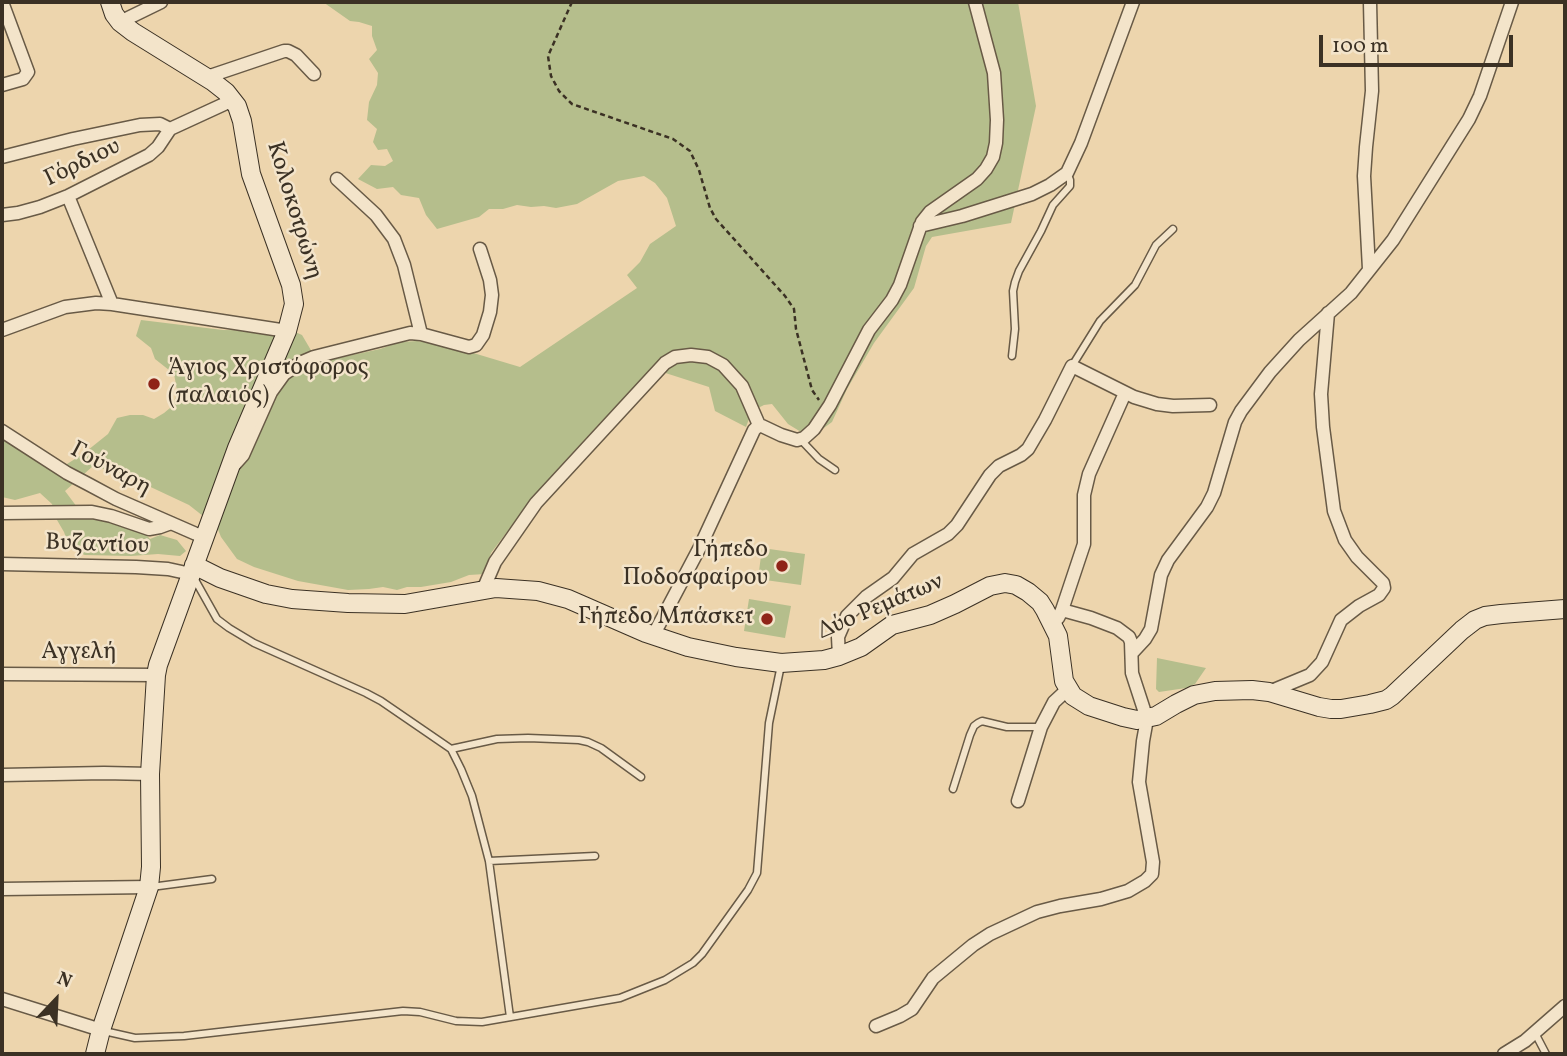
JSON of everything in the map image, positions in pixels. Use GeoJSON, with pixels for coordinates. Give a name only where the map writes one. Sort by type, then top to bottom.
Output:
{"type":"FeatureCollection","features":[{"type":"Feature","properties":{"kind":"street"},"geometry":{"type":"LineString","coordinates":[[2,2],[27,72],[23,79],[2,86]]}},
{"type":"Feature","properties":{"kind":"street","name":"Κολοκοτρώνη"},"geometry":{"type":"LineString","coordinates":[[95,1054],[149,887],[150,774],[156,675],[161,654],[229,469],[287,331],[293,309],[293,292],[251,174],[240,111],[233,100],[207,77],[120,22],[110,2]]}},
{"type":"Feature","properties":{"kind":"street"},"geometry":{"type":"LineString","coordinates":[[120,22],[161,2]]}},
{"type":"Feature","properties":{"kind":"street"},"geometry":{"type":"LineString","coordinates":[[483,590],[495,562],[536,503],[665,363],[675,357],[708,357],[723,365],[742,386],[759,425],[787,438],[800,440],[814,429],[824,416],[869,330],[900,285],[925,216],[977,179],[993,157],[997,120],[994,73],[975,2]]}},
{"type":"Feature","properties":{"kind":"street"},"geometry":{"type":"LineString","coordinates":[[920,226],[1032,194],[1067,173],[1133,2]]}},
{"type":"Feature","properties":{"kind":"street"},"geometry":{"type":"LineString","coordinates":[[1369,269],[1364,176],[1372,91],[1370,2]]}},
{"type":"Feature","properties":{"kind":"street"},"geometry":{"type":"LineString","coordinates":[[1132,653],[1151,629],[1164,567],[1211,499],[1235,422],[1241,411],[1270,372],[1299,340],[1351,293],[1393,240],[1469,119],[1480,96],[1512,2]]}},
{"type":"Feature","properties":{"kind":"street"},"geometry":{"type":"LineString","coordinates":[[207,77],[284,51],[296,55],[314,74]]}},
{"type":"Feature","properties":{"kind":"street","name":"Γόρδιου"},"geometry":{"type":"LineString","coordinates":[[2,215],[28,211],[68,195],[149,155],[170,130],[233,100]]}},
{"type":"Feature","properties":{"kind":"street","name":"Γόρδιου"},"geometry":{"type":"LineString","coordinates":[[2,157],[140,125],[160,124],[170,130]]}},
{"type":"Feature","properties":{"kind":"street"},"geometry":{"type":"LineString","coordinates":[[337,179],[376,215],[394,239],[404,265],[421,334]]}},
{"type":"Feature","properties":{"kind":"street"},"geometry":{"type":"LineString","coordinates":[[68,195],[112,304]]}},
{"type":"Feature","properties":{"kind":"street"},"geometry":{"type":"LineString","coordinates":[[229,469],[243,455],[271,392],[291,368],[314,357],[410,333],[469,346],[476,345],[480,341],[490,312],[492,295],[480,250]]}},
{"type":"Feature","properties":{"kind":"street"},"geometry":{"type":"LineString","coordinates":[[2,330],[65,307],[112,304],[287,331]]}},
{"type":"Feature","properties":{"kind":"street"},"geometry":{"type":"LineString","coordinates":[[1269,692],[1310,675],[1322,662],[1341,620],[1379,595],[1384,588],[1383,583],[1357,557],[1345,540],[1334,511],[1321,394],[1328,313]]}},
{"type":"Feature","properties":{"kind":"street"},"geometry":{"type":"LineString","coordinates":[[839,656],[838,637],[847,616],[866,597],[893,578],[913,554],[948,534],[957,525],[990,475],[999,466],[1028,449],[1072,366],[1125,393],[1157,404],[1210,405]]}},
{"type":"Feature","properties":{"kind":"street"},"geometry":{"type":"LineString","coordinates":[[876,1026],[912,1009],[933,978],[990,934],[1037,912],[1128,891],[1150,878],[1153,862],[1139,782],[1147,719],[1132,673],[1131,642],[1121,631],[1091,618],[1058,617],[1084,544],[1083,510],[1089,474],[1125,393]]}},
{"type":"Feature","properties":{"kind":"street"},"geometry":{"type":"LineString","coordinates":[[653,636],[701,547],[754,430],[759,425]]}},
{"type":"Feature","properties":{"kind":"street","name":"Γούναρη"},"geometry":{"type":"LineString","coordinates":[[2,432],[116,499],[203,537]]}},
{"type":"Feature","properties":{"kind":"street"},"geometry":{"type":"LineString","coordinates":[[2,513],[92,512],[149,528],[171,523]]}},
{"type":"Feature","properties":{"kind":"street","name":"Βυζαντίου"},"geometry":{"type":"LineString","coordinates":[[2,564],[192,570]]}},
{"type":"Feature","properties":{"kind":"street","name":"Δύο Ρεμάτων"},"geometry":{"type":"LineString","coordinates":[[192,570],[267,594],[328,602],[387,605],[508,587],[538,591],[579,603],[653,636],[712,653],[781,663],[824,660],[839,656],[861,647],[892,625],[930,614],[990,586],[1010,583],[1028,592],[1058,617],[1063,676],[1068,689]]}},
{"type":"Feature","properties":{"kind":"street"},"geometry":{"type":"LineString","coordinates":[[1018,801],[1041,727],[1054,702],[1068,689],[1077,699],[1089,706],[1128,719],[1147,719],[1194,695],[1214,691],[1269,692],[1319,707],[1341,709],[1370,704],[1392,696],[1475,620],[1485,616],[1565,608]]}},
{"type":"Feature","properties":{"kind":"street","name":"Αγγελή"},"geometry":{"type":"LineString","coordinates":[[2,674],[156,675]]}},
{"type":"Feature","properties":{"kind":"street"},"geometry":{"type":"LineString","coordinates":[[2,775],[150,774]]}},
{"type":"Feature","properties":{"kind":"street"},"geometry":{"type":"LineString","coordinates":[[2,889],[149,887]]}},
{"type":"Feature","properties":{"kind":"street"},"geometry":{"type":"LineString","coordinates":[[2,999],[101,1030]]}},
{"type":"Feature","properties":{"kind":"street"},"geometry":{"type":"LineString","coordinates":[[1504,1054],[1525,1041],[1565,1006]]}},
{"type":"Feature","properties":{"kind":"lane"},"geometry":{"type":"LineString","coordinates":[[1012,356],[1016,329],[1013,291],[1015,282],[1053,205],[1070,186],[1067,173]]}},
{"type":"Feature","properties":{"kind":"lane"},"geometry":{"type":"LineString","coordinates":[[1072,366],[1100,321],[1135,285],[1156,245],[1173,229]]}},
{"type":"Feature","properties":{"kind":"lane"},"geometry":{"type":"LineString","coordinates":[[800,440],[835,470]]}},
{"type":"Feature","properties":{"kind":"lane"},"geometry":{"type":"LineString","coordinates":[[192,570],[217,619],[254,643],[366,693],[451,749],[472,796],[489,861],[510,1017]]}},
{"type":"Feature","properties":{"kind":"lane"},"geometry":{"type":"LineString","coordinates":[[101,1030],[144,1038],[184,1036],[403,1011],[420,1012],[456,1021],[481,1021],[620,998],[665,980],[692,963],[709,947],[757,873],[769,723],[781,663]]}},
{"type":"Feature","properties":{"kind":"lane"},"geometry":{"type":"LineString","coordinates":[[953,789],[970,735],[978,723],[982,721],[1007,727],[1041,727]]}},
{"type":"Feature","properties":{"kind":"lane"},"geometry":{"type":"LineString","coordinates":[[451,749],[504,739],[579,740],[601,748],[641,777]]}},
{"type":"Feature","properties":{"kind":"lane"},"geometry":{"type":"LineString","coordinates":[[489,861],[594,856]]}},
{"type":"Feature","properties":{"kind":"lane"},"geometry":{"type":"LineString","coordinates":[[149,887],[212,879]]}},
{"type":"Feature","properties":{"kind":"lane"},"geometry":{"type":"LineString","coordinates":[[1535,1033],[1546,1054]]}},
{"type":"Feature","properties":{"kind":"path"},"geometry":{"type":"LineString","coordinates":[[572,2],[548,56],[551,76],[559,91],[572,104],[673,139],[690,151],[716,219],[794,309],[796,329],[811,390],[823,406],[824,416]]}},
{"type":"Feature","properties":{"kind":"green space"},"geometry":{"type":"Polygon","coordinates":[[[323,2],[1018,2],[1036,106],[1011,223],[932,237],[926,246],[914,288],[874,343],[847,389],[832,422],[817,433],[801,432],[788,424],[772,404],[752,411],[746,427],[715,411],[709,387],[653,369],[537,492],[491,553],[485,574],[397,590],[383,587],[348,590],[298,581],[237,559],[217,527],[189,505],[125,475],[93,466],[65,491],[77,507],[142,530],[150,539],[160,535],[177,540],[186,551],[180,556],[131,556],[85,555],[70,549],[52,504],[40,493],[15,500],[2,497],[2,438],[59,469],[108,434],[117,418],[143,415],[154,419],[170,408],[177,390],[174,374],[155,359],[151,348],[136,336],[141,320],[223,330],[293,331],[302,335],[312,352],[311,364],[400,342],[417,341],[450,346],[520,367],[637,288],[627,275],[640,262],[650,244],[676,226],[667,198],[655,183],[644,176],[618,181],[577,204],[556,208],[517,205],[489,209],[479,217],[437,229],[426,215],[419,198],[401,195],[393,187],[377,189],[358,179],[371,165],[385,166],[393,161],[387,149],[378,150],[373,142],[377,129],[367,120],[369,102],[377,85],[378,73],[369,59],[377,50],[372,26],[350,21],[323,2]]]}},
{"type":"Feature","properties":{"kind":"green space","name":"Γήπεδο Ποδοσφαίρου"},"geometry":{"type":"Polygon","coordinates":[[[762,548],[805,554],[801,585],[758,579],[762,548]]]}},
{"type":"Feature","properties":{"kind":"green space","name":"Γήπεδο Μπάσκετ"},"geometry":{"type":"Polygon","coordinates":[[[749,599],[791,606],[785,638],[744,631],[749,599]]]}},
{"type":"Feature","properties":{"kind":"green space"},"geometry":{"type":"Polygon","coordinates":[[[1157,658],[1206,668],[1195,684],[1159,692],[1156,689],[1157,658]]]}},
{"type":"Feature","properties":{"kind":"place","name":"Άγιος Χριστόφορος (παλαιός)"},"geometry":{"type":"Point","coordinates":[154,384]}},
{"type":"Feature","properties":{"kind":"place","name":"Γήπεδο Ποδοσφαίρου"},"geometry":{"type":"Point","coordinates":[782,566]}},
{"type":"Feature","properties":{"kind":"place","name":"Γήπεδο Μπάσκετ"},"geometry":{"type":"Point","coordinates":[767,619]}}]}
